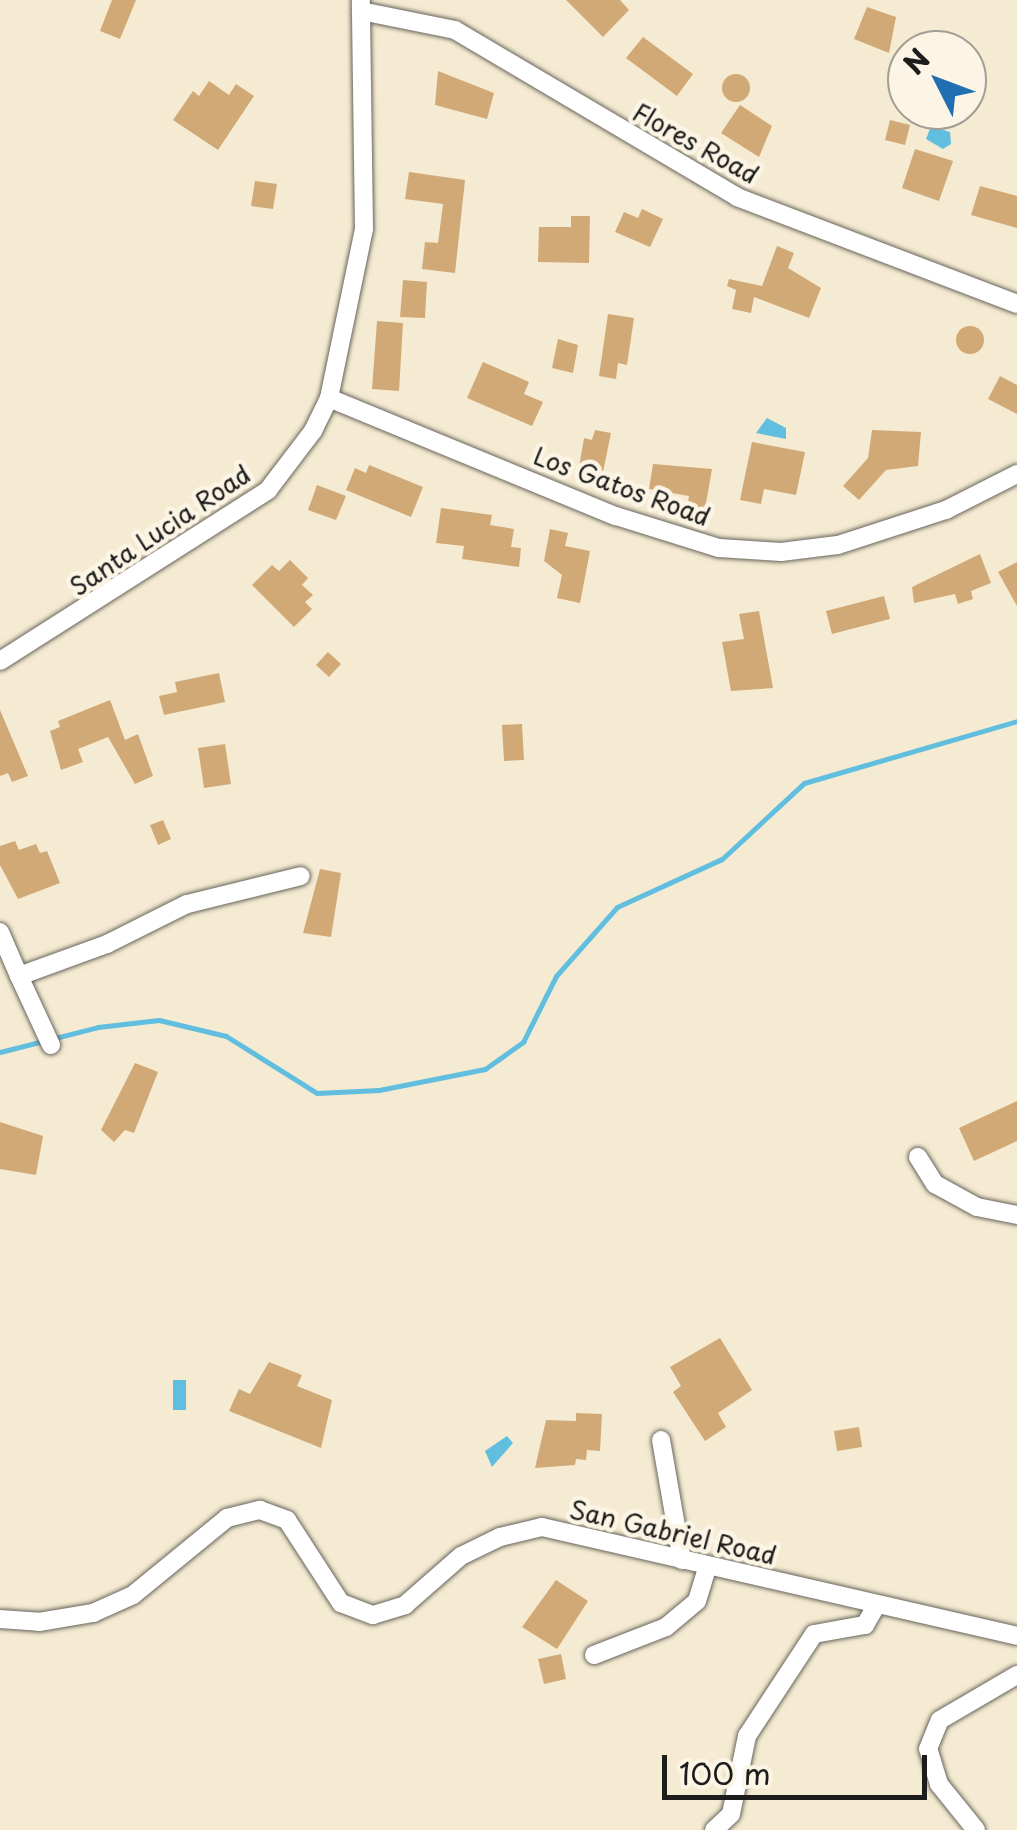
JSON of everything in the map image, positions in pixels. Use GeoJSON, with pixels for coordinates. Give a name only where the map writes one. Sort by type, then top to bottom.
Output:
{"type":"FeatureCollection","features":[{"type":"Feature","properties":{"kind":"street","name":"Flores Road"},"geometry":{"type":"LineString","coordinates":[[361,6],[455,30],[737,197],[1017,304]]}},
{"type":"Feature","properties":{"kind":"street","name":"Santa Lucia Road"},"geometry":{"type":"LineString","coordinates":[[0,662],[268,490],[296,461],[329,398],[364,229],[361,6]]}},
{"type":"Feature","properties":{"kind":"street","name":"Los Gatos Road"},"geometry":{"type":"LineString","coordinates":[[329,398],[616,516],[719,548],[754,552],[838,545],[946,510],[1017,474]]}},
{"type":"Feature","properties":{"kind":"street"},"geometry":{"type":"LineString","coordinates":[[20,976],[107,944],[187,904],[301,876]]}},
{"type":"Feature","properties":{"kind":"street"},"geometry":{"type":"LineString","coordinates":[[0,932],[50,1044]]}},
{"type":"Feature","properties":{"kind":"street"},"geometry":{"type":"LineString","coordinates":[[918,1158],[935,1184],[977,1208],[1017,1215]]}},
{"type":"Feature","properties":{"kind":"street"},"geometry":{"type":"LineString","coordinates":[[661,1440],[682,1560]]}},
{"type":"Feature","properties":{"kind":"street","name":"San Gabriel Road"},"geometry":{"type":"LineString","coordinates":[[0,1618],[39,1622],[93,1613],[133,1595],[226,1518],[260,1510],[287,1520],[311,1566],[341,1603],[373,1615],[405,1605],[461,1556],[500,1537],[542,1528],[1017,1636]]}},
{"type":"Feature","properties":{"kind":"street"},"geometry":{"type":"LineString","coordinates":[[594,1655],[666,1627],[697,1601],[708,1566]]}},
{"type":"Feature","properties":{"kind":"street"},"geometry":{"type":"LineString","coordinates":[[714,1830],[731,1814],[747,1736],[814,1634],[865,1625],[876,1606]]}},
{"type":"Feature","properties":{"kind":"street"},"geometry":{"type":"LineString","coordinates":[[976,1830],[939,1784],[928,1749],[940,1720],[1017,1675]]}},
{"type":"Feature","properties":{"kind":"water"},"geometry":{"type":"Polygon","coordinates":[[[929,130],[944,130],[950,132],[951,144],[943,149],[926,139],[929,130]]]}},
{"type":"Feature","properties":{"kind":"water"},"geometry":{"type":"Polygon","coordinates":[[[767,418],[786,428],[786,439],[756,433],[767,418]]]}},
{"type":"Feature","properties":{"kind":"water"},"geometry":{"type":"Polygon","coordinates":[[[173,1380],[186,1380],[186,1410],[173,1410],[173,1380]]]}},
{"type":"Feature","properties":{"kind":"water"},"geometry":{"type":"Polygon","coordinates":[[[507,1436],[513,1443],[492,1467],[485,1451],[507,1436]]]}},
{"type":"Feature","properties":{"kind":"building"},"geometry":{"type":"Polygon","coordinates":[[[112,0],[136,0],[120,39],[100,31],[112,0]]]}},
{"type":"Feature","properties":{"kind":"building"},"geometry":{"type":"Polygon","coordinates":[[[566,0],[620,0],[629,10],[603,37],[566,0]]]}},
{"type":"Feature","properties":{"kind":"building"},"geometry":{"type":"Polygon","coordinates":[[[867,7],[896,17],[893,30],[887,30],[887,52],[854,39],[867,7]]]}},
{"type":"Feature","properties":{"kind":"building"},"geometry":{"type":"Polygon","coordinates":[[[643,37],[693,74],[677,96],[626,58],[643,37]]]}},
{"type":"Feature","properties":{"kind":"building"},"geometry":{"type":"Polygon","coordinates":[[[438,71],[494,93],[487,119],[435,105],[438,71]]]}},
{"type":"Feature","properties":{"kind":"building"},"geometry":{"type":"Polygon","coordinates":[[[736,74],[746,78],[750,88],[746,98],[736,102],[726,98],[722,88],[726,78],[736,74]]]}},
{"type":"Feature","properties":{"kind":"building"},"geometry":{"type":"Polygon","coordinates":[[[209,81],[229,95],[236,84],[254,96],[218,150],[173,120],[193,91],[199,96],[209,81]]]}},
{"type":"Feature","properties":{"kind":"building"},"geometry":{"type":"Polygon","coordinates":[[[740,105],[772,126],[759,157],[721,133],[740,105]]]}},
{"type":"Feature","properties":{"kind":"building"},"geometry":{"type":"Polygon","coordinates":[[[888,130],[909,130],[905,145],[885,140],[888,130]]]}},
{"type":"Feature","properties":{"kind":"building"},"geometry":{"type":"Polygon","coordinates":[[[915,149],[953,161],[939,201],[902,188],[915,149]]]}},
{"type":"Feature","properties":{"kind":"building"},"geometry":{"type":"Polygon","coordinates":[[[409,172],[465,180],[455,273],[422,269],[425,242],[438,243],[443,204],[405,199],[409,172]]]}},
{"type":"Feature","properties":{"kind":"building"},"geometry":{"type":"Polygon","coordinates":[[[255,181],[277,184],[273,209],[251,206],[255,181]]]}},
{"type":"Feature","properties":{"kind":"building"},"geometry":{"type":"Polygon","coordinates":[[[980,186],[1017,196],[1017,228],[971,215],[980,186]]]}},
{"type":"Feature","properties":{"kind":"building"},"geometry":{"type":"Polygon","coordinates":[[[642,209],[663,219],[650,247],[615,232],[624,212],[638,218],[642,209]]]}},
{"type":"Feature","properties":{"kind":"building"},"geometry":{"type":"Polygon","coordinates":[[[571,216],[590,216],[589,263],[538,262],[539,227],[571,227],[571,216]]]}},
{"type":"Feature","properties":{"kind":"building"},"geometry":{"type":"Polygon","coordinates":[[[777,246],[794,253],[788,268],[821,288],[809,318],[754,297],[751,313],[732,309],[736,290],[727,286],[729,279],[762,286],[777,246]]]}},
{"type":"Feature","properties":{"kind":"building"},"geometry":{"type":"Polygon","coordinates":[[[403,280],[427,282],[425,318],[400,317],[403,280]]]}},
{"type":"Feature","properties":{"kind":"building"},"geometry":{"type":"Polygon","coordinates":[[[608,314],[634,318],[627,365],[618,363],[616,379],[599,376],[608,314]]]}},
{"type":"Feature","properties":{"kind":"building"},"geometry":{"type":"Polygon","coordinates":[[[377,321],[403,323],[399,391],[372,389],[377,321]]]}},
{"type":"Feature","properties":{"kind":"building"},"geometry":{"type":"Polygon","coordinates":[[[970,326],[980,330],[984,340],[980,350],[970,354],[960,350],[956,340],[960,330],[970,326]]]}},
{"type":"Feature","properties":{"kind":"building"},"geometry":{"type":"Polygon","coordinates":[[[558,339],[578,345],[573,373],[552,368],[558,339]]]}},
{"type":"Feature","properties":{"kind":"building"},"geometry":{"type":"Polygon","coordinates":[[[483,362],[529,382],[524,394],[543,402],[532,426],[467,398],[483,362]]]}},
{"type":"Feature","properties":{"kind":"building"},"geometry":{"type":"Polygon","coordinates":[[[1000,376],[1017,385],[1017,414],[988,399],[1000,376]]]}},
{"type":"Feature","properties":{"kind":"building"},"geometry":{"type":"Polygon","coordinates":[[[595,430],[611,433],[603,472],[579,467],[584,438],[592,440],[595,430]]]}},
{"type":"Feature","properties":{"kind":"building"},"geometry":{"type":"Polygon","coordinates":[[[872,430],[921,432],[918,466],[886,470],[859,500],[843,486],[868,458],[872,430]]]}},
{"type":"Feature","properties":{"kind":"building"},"geometry":{"type":"Polygon","coordinates":[[[752,442],[805,452],[796,495],[764,489],[761,504],[740,500],[752,442]]]}},
{"type":"Feature","properties":{"kind":"building"},"geometry":{"type":"Polygon","coordinates":[[[653,464],[712,469],[705,509],[687,506],[689,496],[649,489],[653,464]]]}},
{"type":"Feature","properties":{"kind":"building"},"geometry":{"type":"Polygon","coordinates":[[[369,465],[423,487],[411,517],[346,490],[355,468],[366,473],[369,465]]]}},
{"type":"Feature","properties":{"kind":"building"},"geometry":{"type":"Polygon","coordinates":[[[317,485],[346,496],[336,520],[308,510],[317,485]]]}},
{"type":"Feature","properties":{"kind":"building"},"geometry":{"type":"Polygon","coordinates":[[[441,508],[492,515],[490,525],[514,529],[511,547],[521,548],[519,567],[462,559],[464,546],[436,543],[441,508]]]}},
{"type":"Feature","properties":{"kind":"building"},"geometry":{"type":"Polygon","coordinates":[[[550,529],[568,533],[565,546],[590,551],[580,603],[557,598],[562,575],[544,561],[550,529]]]}},
{"type":"Feature","properties":{"kind":"building"},"geometry":{"type":"Polygon","coordinates":[[[980,554],[991,583],[971,591],[973,599],[958,604],[955,594],[914,603],[912,587],[980,554]]]}},
{"type":"Feature","properties":{"kind":"building"},"geometry":{"type":"Polygon","coordinates":[[[290,560],[308,578],[302,585],[313,595],[305,602],[312,609],[294,627],[252,585],[272,565],[279,571],[290,560]]]}},
{"type":"Feature","properties":{"kind":"building"},"geometry":{"type":"Polygon","coordinates":[[[1017,562],[1017,606],[998,572],[1017,562]]]}},
{"type":"Feature","properties":{"kind":"building"},"geometry":{"type":"Polygon","coordinates":[[[884,596],[890,619],[832,634],[826,611],[884,596]]]}},
{"type":"Feature","properties":{"kind":"building"},"geometry":{"type":"Polygon","coordinates":[[[759,611],[773,688],[731,691],[722,642],[744,639],[739,614],[759,611]]]}},
{"type":"Feature","properties":{"kind":"building"},"geometry":{"type":"Polygon","coordinates":[[[328,652],[341,664],[329,677],[316,665],[328,652]]]}},
{"type":"Feature","properties":{"kind":"building"},"geometry":{"type":"Polygon","coordinates":[[[219,673],[225,702],[164,715],[159,696],[177,692],[175,682],[219,673]]]}},
{"type":"Feature","properties":{"kind":"building"},"geometry":{"type":"Polygon","coordinates":[[[110,700],[125,740],[138,734],[153,776],[135,784],[108,737],[78,749],[83,762],[61,770],[50,731],[60,727],[58,721],[110,700]]]}},
{"type":"Feature","properties":{"kind":"building"},"geometry":{"type":"Polygon","coordinates":[[[0,710],[28,776],[12,782],[8,773],[0,776],[0,710]]]}},
{"type":"Feature","properties":{"kind":"building"},"geometry":{"type":"Polygon","coordinates":[[[522,724],[524,760],[504,761],[502,725],[522,724]]]}},
{"type":"Feature","properties":{"kind":"building"},"geometry":{"type":"Polygon","coordinates":[[[225,744],[231,784],[204,788],[198,748],[225,744]]]}},
{"type":"Feature","properties":{"kind":"building"},"geometry":{"type":"Polygon","coordinates":[[[163,820],[171,839],[158,845],[150,825],[163,820]]]}},
{"type":"Feature","properties":{"kind":"building"},"geometry":{"type":"Polygon","coordinates":[[[15,841],[19,850],[36,844],[40,853],[47,851],[60,883],[18,899],[0,865],[0,846],[15,841]]]}},
{"type":"Feature","properties":{"kind":"building"},"geometry":{"type":"Polygon","coordinates":[[[320,869],[341,873],[331,937],[303,933],[320,869]]]}},
{"type":"Feature","properties":{"kind":"building"},"geometry":{"type":"Polygon","coordinates":[[[135,1063],[158,1072],[134,1133],[125,1130],[114,1142],[101,1130],[135,1063]]]}},
{"type":"Feature","properties":{"kind":"building"},"geometry":{"type":"Polygon","coordinates":[[[1017,1101],[1017,1141],[974,1161],[959,1128],[1017,1101]]]}},
{"type":"Feature","properties":{"kind":"building"},"geometry":{"type":"Polygon","coordinates":[[[0,1122],[43,1136],[36,1175],[0,1169],[0,1122]]]}},
{"type":"Feature","properties":{"kind":"building"},"geometry":{"type":"Polygon","coordinates":[[[720,1338],[752,1390],[718,1413],[726,1427],[705,1441],[673,1392],[681,1386],[670,1367],[720,1338]]]}},
{"type":"Feature","properties":{"kind":"building"},"geometry":{"type":"Polygon","coordinates":[[[269,1362],[302,1375],[297,1386],[332,1400],[321,1448],[229,1411],[239,1389],[250,1394],[269,1362]]]}},
{"type":"Feature","properties":{"kind":"building"},"geometry":{"type":"Polygon","coordinates":[[[576,1413],[602,1414],[600,1451],[587,1450],[586,1460],[576,1459],[575,1465],[535,1468],[546,1420],[576,1421],[576,1413]]]}},
{"type":"Feature","properties":{"kind":"building"},"geometry":{"type":"Polygon","coordinates":[[[859,1427],[862,1447],[837,1451],[834,1431],[859,1427]]]}},
{"type":"Feature","properties":{"kind":"building"},"geometry":{"type":"Polygon","coordinates":[[[556,1580],[588,1601],[557,1649],[522,1627],[556,1580]]]}},
{"type":"Feature","properties":{"kind":"building"},"geometry":{"type":"Polygon","coordinates":[[[561,1654],[566,1679],[544,1684],[538,1659],[561,1654]]]}},
{"type":"Feature","properties":{"kind":"waterway"},"geometry":{"type":"LineString","coordinates":[[0,1052],[98,1027],[159,1020],[226,1036],[317,1093],[379,1090],[485,1069],[523,1042],[556,976],[617,907],[722,859],[804,783],[1017,721]]}}]}
